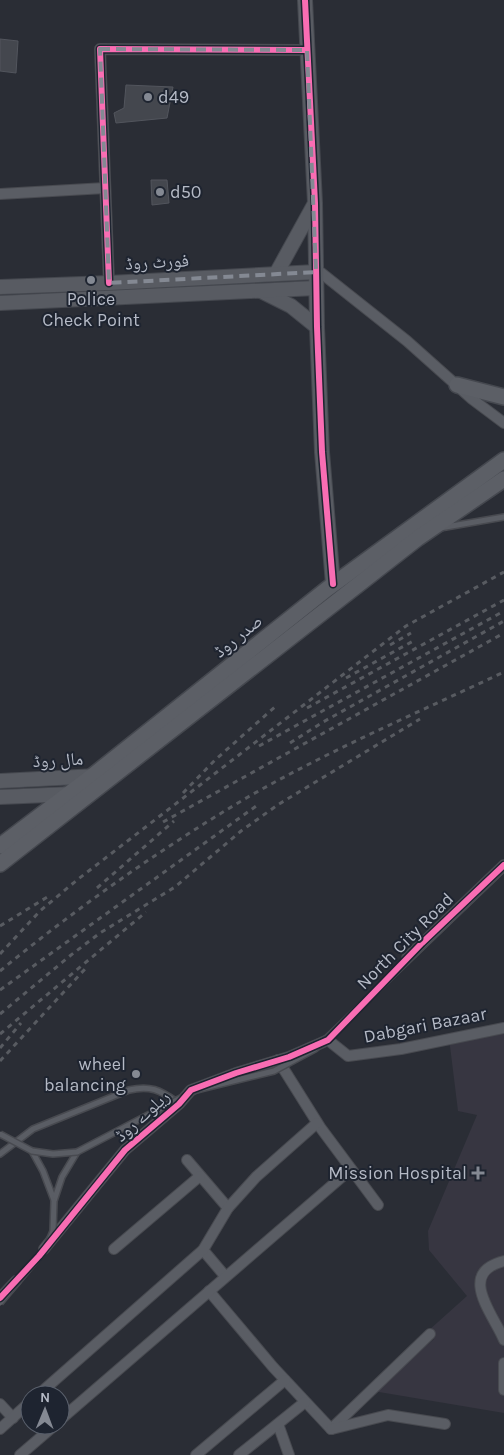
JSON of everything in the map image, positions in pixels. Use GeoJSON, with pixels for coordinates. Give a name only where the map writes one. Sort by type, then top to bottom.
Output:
{"type":"FeatureCollection","features":[{"type":"Feature","properties":{"kind":"main road"},"geometry":{"type":"LineString","coordinates":[[456,385],[504,397]]}},
{"type":"Feature","properties":{"kind":"main road","name":"صدر روڈ"},"geometry":{"type":"LineString","coordinates":[[0,864],[333,584],[504,460]]}},
{"type":"Feature","properties":{"kind":"main road","name":"صدر روڈ"},"geometry":{"type":"LineString","coordinates":[[0,846],[70,794],[117,774],[429,530],[504,479]]}},
{"type":"Feature","properties":{"kind":"street"},"geometry":{"type":"LineString","coordinates":[[305,0],[315,203],[322,452],[333,584]]}},
{"type":"Feature","properties":{"kind":"street"},"geometry":{"type":"LineString","coordinates":[[109,283],[100,49],[308,50]]}},
{"type":"Feature","properties":{"kind":"street"},"geometry":{"type":"LineString","coordinates":[[0,194],[105,188]]}},
{"type":"Feature","properties":{"kind":"street"},"geometry":{"type":"LineString","coordinates":[[276,274],[315,203]]}},
{"type":"Feature","properties":{"kind":"street"},"geometry":{"type":"LineString","coordinates":[[316,270],[407,341],[456,385],[504,423]]}},
{"type":"Feature","properties":{"kind":"street","name":"فورٹ روڈ"},"geometry":{"type":"LineString","coordinates":[[0,287],[109,283],[316,270]]}},
{"type":"Feature","properties":{"kind":"street","name":"فورٹ روڈ"},"geometry":{"type":"LineString","coordinates":[[0,303],[316,288]]}},
{"type":"Feature","properties":{"kind":"street"},"geometry":{"type":"LineString","coordinates":[[260,290],[291,306],[317,327]]}},
{"type":"Feature","properties":{"kind":"street","name":"مال روڈ"},"geometry":{"type":"LineString","coordinates":[[0,781],[93,784]]}},
{"type":"Feature","properties":{"kind":"street","name":"مال روڈ"},"geometry":{"type":"LineString","coordinates":[[0,797],[70,794]]}},
{"type":"Feature","properties":{"kind":"street","name":"North City Road"},"geometry":{"type":"LineString","coordinates":[[328,1040],[422,943],[504,866]]}},
{"type":"Feature","properties":{"kind":"street","name":"Dabgari Bazaar"},"geometry":{"type":"LineString","coordinates":[[328,1040],[348,1056],[401,1049],[504,1028]]}},
{"type":"Feature","properties":{"kind":"street","name":"ریلوے روڈ"},"geometry":{"type":"LineString","coordinates":[[0,1298],[39,1256],[126,1150],[179,1104],[191,1090],[278,1060],[328,1040]]}},
{"type":"Feature","properties":{"kind":"street"},"geometry":{"type":"LineString","coordinates":[[278,1060],[318,1123],[378,1205]]}},
{"type":"Feature","properties":{"kind":"street"},"geometry":{"type":"LineString","coordinates":[[49,1385],[203,1250],[228,1208],[256,1177],[318,1123]]}},
{"type":"Feature","properties":{"kind":"street"},"geometry":{"type":"LineString","coordinates":[[187,1160],[228,1208]]}},
{"type":"Feature","properties":{"kind":"street"},"geometry":{"type":"LineString","coordinates":[[70,1411],[225,1276],[351,1170]]}},
{"type":"Feature","properties":{"kind":"street"},"geometry":{"type":"LineString","coordinates":[[114,1248],[200,1176]]}},
{"type":"Feature","properties":{"kind":"street"},"geometry":{"type":"LineString","coordinates":[[203,1250],[225,1276]]}},
{"type":"Feature","properties":{"kind":"street"},"geometry":{"type":"LineString","coordinates":[[504,1261],[489,1268],[484,1275],[480,1290],[483,1303],[504,1340]]}},
{"type":"Feature","properties":{"kind":"street"},"geometry":{"type":"LineString","coordinates":[[209,1291],[285,1380],[331,1429]]}},
{"type":"Feature","properties":{"kind":"street"},"geometry":{"type":"LineString","coordinates":[[331,1429],[430,1334]]}},
{"type":"Feature","properties":{"kind":"street"},"geometry":{"type":"LineString","coordinates":[[504,1363],[504,1390]]}},
{"type":"Feature","properties":{"kind":"street"},"geometry":{"type":"LineString","coordinates":[[196,1455],[285,1380]]}},
{"type":"Feature","properties":{"kind":"street"},"geometry":{"type":"LineString","coordinates":[[238,1455],[305,1402]]}},
{"type":"Feature","properties":{"kind":"street"},"geometry":{"type":"LineString","coordinates":[[0,1404],[12,1418]]}},
{"type":"Feature","properties":{"kind":"street"},"geometry":{"type":"LineString","coordinates":[[0,1429],[20,1411]]}},
{"type":"Feature","properties":{"kind":"street"},"geometry":{"type":"LineString","coordinates":[[331,1429],[388,1415],[444,1424]]}},
{"type":"Feature","properties":{"kind":"street"},"geometry":{"type":"LineString","coordinates":[[278,1424],[289,1455]]}},
{"type":"Feature","properties":{"kind":"street"},"geometry":{"type":"LineString","coordinates":[[20,1455],[43,1435]]}},
{"type":"Feature","properties":{"kind":"lane"},"geometry":{"type":"LineString","coordinates":[[429,530],[504,518]]}},
{"type":"Feature","properties":{"kind":"lane"},"geometry":{"type":"LineString","coordinates":[[0,1134],[32,1152],[53,1154],[77,1152],[196,1090],[243,1077],[257,1077],[274,1071],[314,1049],[504,866]]}},
{"type":"Feature","properties":{"kind":"lane"},"geometry":{"type":"LineString","coordinates":[[0,1154],[33,1129],[139,1087],[160,1090],[179,1104]]}},
{"type":"Feature","properties":{"kind":"lane"},"geometry":{"type":"LineString","coordinates":[[32,1152],[43,1171],[54,1201]]}},
{"type":"Feature","properties":{"kind":"lane"},"geometry":{"type":"LineString","coordinates":[[0,1303],[46,1248],[53,1231],[54,1201],[62,1177],[77,1152]]}},
{"type":"Feature","properties":{"kind":"highlighted area"},"geometry":{"type":"Polygon","coordinates":[[[100,49],[307,50],[316,272],[109,283],[100,49]]]}},
{"type":"Feature","properties":{"kind":"shaded area","name":"Mission Hospital"},"geometry":{"type":"Polygon","coordinates":[[[504,1028],[504,1413],[373,1391],[434,1339],[428,1331],[467,1296],[429,1250],[428,1231],[477,1115],[458,1111],[449,1038],[504,1028]]]}},
{"type":"Feature","properties":{"kind":"building"},"geometry":{"type":"Polygon","coordinates":[[[0,39],[18,41],[16,73],[0,71],[0,39]]]}},
{"type":"Feature","properties":{"kind":"building","name":"d49"},"geometry":{"type":"Polygon","coordinates":[[[126,85],[173,87],[167,118],[116,123],[114,113],[124,108],[126,85]]]}},
{"type":"Feature","properties":{"kind":"building","name":"d50"},"geometry":{"type":"Polygon","coordinates":[[[151,180],[167,180],[169,203],[152,205],[151,180]]]}},
{"type":"Feature","properties":{"kind":"railway"},"geometry":{"type":"LineString","coordinates":[[0,954],[40,911],[77,880],[406,626],[504,572]]}},
{"type":"Feature","properties":{"kind":"railway"},"geometry":{"type":"LineString","coordinates":[[307,708],[504,600]]}},
{"type":"Feature","properties":{"kind":"railway"},"geometry":{"type":"LineString","coordinates":[[259,746],[504,611]]}},
{"type":"Feature","properties":{"kind":"railway"},"geometry":{"type":"LineString","coordinates":[[290,743],[323,722],[504,621]]}},
{"type":"Feature","properties":{"kind":"railway"},"geometry":{"type":"LineString","coordinates":[[390,645],[411,633]]}},
{"type":"Feature","properties":{"kind":"railway"},"geometry":{"type":"LineString","coordinates":[[163,822],[504,633]]}},
{"type":"Feature","properties":{"kind":"railway"},"geometry":{"type":"LineString","coordinates":[[346,678],[415,640]]}},
{"type":"Feature","properties":{"kind":"railway"},"geometry":{"type":"LineString","coordinates":[[0,971],[59,924],[120,880],[183,837],[248,797],[343,747],[504,672]]}},
{"type":"Feature","properties":{"kind":"railway"},"geometry":{"type":"LineString","coordinates":[[183,793],[215,760],[276,706]]}},
{"type":"Feature","properties":{"kind":"railway"},"geometry":{"type":"LineString","coordinates":[[0,1014],[100,933],[175,887],[241,831],[279,804],[420,719]]}},
{"type":"Feature","properties":{"kind":"railway"},"geometry":{"type":"LineString","coordinates":[[0,990],[259,804]]}},
{"type":"Feature","properties":{"kind":"railway"},"geometry":{"type":"LineString","coordinates":[[97,888],[174,821]]}},
{"type":"Feature","properties":{"kind":"railway"},"geometry":{"type":"LineString","coordinates":[[0,926],[49,896]]}},
{"type":"Feature","properties":{"kind":"railway"},"geometry":{"type":"LineString","coordinates":[[0,1034],[146,912]]}},
{"type":"Feature","properties":{"kind":"railway"},"geometry":{"type":"LineString","coordinates":[[0,1061],[85,969]]}},
{"type":"Feature","properties":{"kind":"railway"},"geometry":{"type":"LineString","coordinates":[[0,1048],[21,1023]]}},
{"type":"Feature","properties":{"kind":"cycle path"},"geometry":{"type":"LineString","coordinates":[[305,0],[315,203],[322,452],[333,584]]}},
{"type":"Feature","properties":{"kind":"cycle path"},"geometry":{"type":"LineString","coordinates":[[109,283],[100,49],[307,50]]}},
{"type":"Feature","properties":{"kind":"cycle path"},"geometry":{"type":"LineString","coordinates":[[0,1298],[39,1256],[125,1150],[179,1104],[191,1090],[236,1073],[289,1057],[328,1040],[422,943],[504,865]]}},
{"type":"Feature","properties":{"kind":"place","name":"d49"},"geometry":{"type":"Point","coordinates":[148,97]}},
{"type":"Feature","properties":{"kind":"place","name":"d50"},"geometry":{"type":"Point","coordinates":[160,192]}},
{"type":"Feature","properties":{"kind":"place","name":"Police Check Point"},"geometry":{"type":"Point","coordinates":[91,280]}},
{"type":"Feature","properties":{"kind":"place","name":"wheel balancing"},"geometry":{"type":"Point","coordinates":[136,1074]}},
{"type":"Feature","properties":{"kind":"place","name":"Mission Hospital"},"geometry":{"type":"Point","coordinates":[478,1173]}}]}
